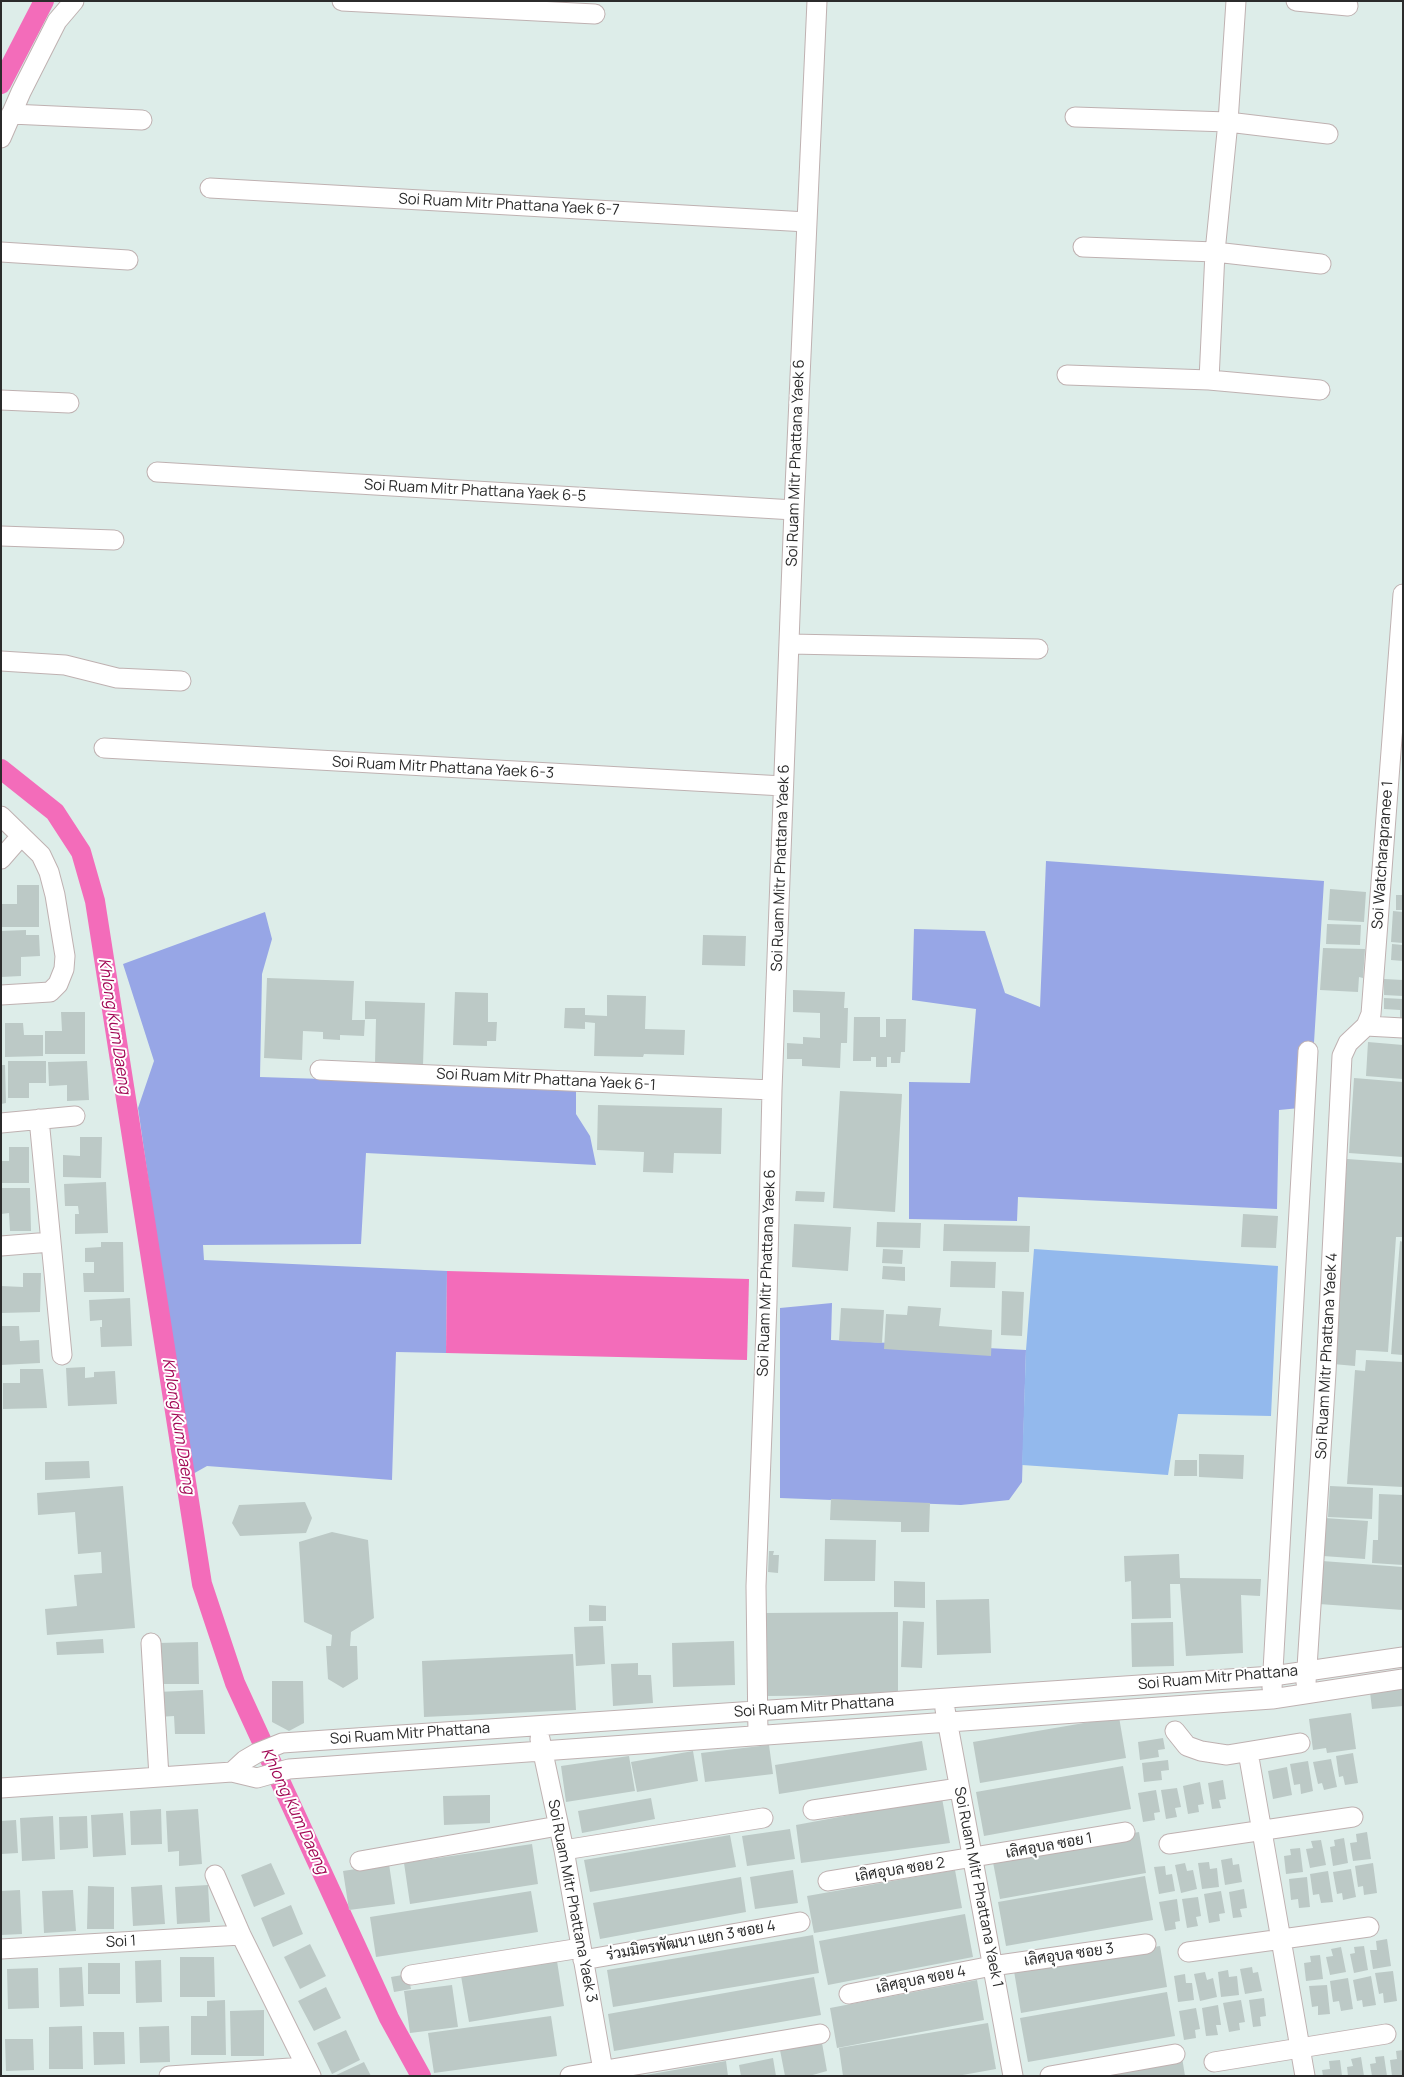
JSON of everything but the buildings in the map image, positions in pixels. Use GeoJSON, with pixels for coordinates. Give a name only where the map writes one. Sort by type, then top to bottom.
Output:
{"type":"FeatureCollection","features":[{"type":"Feature","properties":{"kind":"street"},"geometry":{"type":"LineString","coordinates":[[1,138],[57,21],[74,1]]}},
{"type":"Feature","properties":{"kind":"street"},"geometry":{"type":"LineString","coordinates":[[342,1],[477,5],[595,14]]}},
{"type":"Feature","properties":{"kind":"street","name":"Soi Ruam Mitr Phattana Yaek 6"},"geometry":{"type":"LineString","coordinates":[[758,1735],[756,1711],[756,1586],[767,1302],[772,1090],[794,510],[817,1]]}},
{"type":"Feature","properties":{"kind":"street"},"geometry":{"type":"LineString","coordinates":[[1209,380],[1215,252],[1228,122],[1236,1]]}},
{"type":"Feature","properties":{"kind":"street"},"geometry":{"type":"LineString","coordinates":[[1296,1],[1348,6]]}},
{"type":"Feature","properties":{"kind":"street"},"geometry":{"type":"LineString","coordinates":[[12,114],[142,120]]}},
{"type":"Feature","properties":{"kind":"street"},"geometry":{"type":"LineString","coordinates":[[1075,116],[1228,122],[1328,134]]}},
{"type":"Feature","properties":{"kind":"street","name":"Soi Ruam Mitr Phattana Yaek 6-7"},"geometry":{"type":"LineString","coordinates":[[210,188],[807,222]]}},
{"type":"Feature","properties":{"kind":"street"},"geometry":{"type":"LineString","coordinates":[[1083,247],[1215,252],[1321,264]]}},
{"type":"Feature","properties":{"kind":"street"},"geometry":{"type":"LineString","coordinates":[[1,252],[128,260]]}},
{"type":"Feature","properties":{"kind":"street"},"geometry":{"type":"LineString","coordinates":[[1067,375],[1209,380],[1320,390]]}},
{"type":"Feature","properties":{"kind":"street"},"geometry":{"type":"LineString","coordinates":[[1,400],[69,403]]}},
{"type":"Feature","properties":{"kind":"street","name":"Soi Ruam Mitr Phattana Yaek 6-5"},"geometry":{"type":"LineString","coordinates":[[157,472],[794,510]]}},
{"type":"Feature","properties":{"kind":"street"},"geometry":{"type":"LineString","coordinates":[[1,536],[114,540]]}},
{"type":"Feature","properties":{"kind":"street","name":"Soi Watcharapranee 1"},"geometry":{"type":"LineString","coordinates":[[1366,1026],[1371,1014],[1403,594]]}},
{"type":"Feature","properties":{"kind":"street"},"geometry":{"type":"LineString","coordinates":[[790,644],[1038,649]]}},
{"type":"Feature","properties":{"kind":"street"},"geometry":{"type":"LineString","coordinates":[[1,661],[65,665],[117,678],[181,681]]}},
{"type":"Feature","properties":{"kind":"street","name":"Soi Ruam Mitr Phattana Yaek 6-3"},"geometry":{"type":"LineString","coordinates":[[104,748],[783,786]]}},
{"type":"Feature","properties":{"kind":"street"},"geometry":{"type":"LineString","coordinates":[[1,816],[41,855],[49,872],[55,895],[64,956],[64,969],[58,984],[50,992],[1,995]]}},
{"type":"Feature","properties":{"kind":"street"},"geometry":{"type":"LineString","coordinates":[[1,858],[21,836]]}},
{"type":"Feature","properties":{"kind":"street"},"geometry":{"type":"LineString","coordinates":[[1366,1026],[1403,1028]]}},
{"type":"Feature","properties":{"kind":"street","name":"Soi Ruam Mitr Phattana Yaek 4"},"geometry":{"type":"LineString","coordinates":[[1306,1693],[1326,1372],[1342,1056],[1348,1043],[1366,1026]]}},
{"type":"Feature","properties":{"kind":"street"},"geometry":{"type":"LineString","coordinates":[[1272,1699],[1308,1051]]}},
{"type":"Feature","properties":{"kind":"street","name":"Soi Ruam Mitr Phattana Yaek 6-1"},"geometry":{"type":"LineString","coordinates":[[320,1070],[772,1090]]}},
{"type":"Feature","properties":{"kind":"street"},"geometry":{"type":"LineString","coordinates":[[1,1122],[75,1116]]}},
{"type":"Feature","properties":{"kind":"street"},"geometry":{"type":"LineString","coordinates":[[39,1119],[62,1355]]}},
{"type":"Feature","properties":{"kind":"street"},"geometry":{"type":"LineString","coordinates":[[1,1246],[51,1242]]}},
{"type":"Feature","properties":{"kind":"street"},"geometry":{"type":"LineString","coordinates":[[151,1643],[160,1777]]}},
{"type":"Feature","properties":{"kind":"street","name":"Soi Ruam Mitr Phattana"},"geometry":{"type":"LineString","coordinates":[[232,1772],[256,1753],[282,1743],[1272,1676],[1403,1657]]}},
{"type":"Feature","properties":{"kind":"street","name":"Soi Ruam Mitr Phattana"},"geometry":{"type":"LineString","coordinates":[[1,1788],[232,1772],[257,1778],[289,1769],[1272,1699],[1403,1680]]}},
{"type":"Feature","properties":{"kind":"street","name":"Soi Ruam Mitr Phattana Yaek 1"},"geometry":{"type":"LineString","coordinates":[[944,1698],[1013,2076]]}},
{"type":"Feature","properties":{"kind":"street","name":"Soi Ruam Mitr Phattana Yaek 3"},"geometry":{"type":"LineString","coordinates":[[539,1725],[542,1750],[564,1850],[604,2073]]}},
{"type":"Feature","properties":{"kind":"street"},"geometry":{"type":"LineString","coordinates":[[1175,1731],[1187,1746],[1201,1751],[1227,1755],[1300,1743]]}},
{"type":"Feature","properties":{"kind":"street"},"geometry":{"type":"LineString","coordinates":[[1248,1752],[1304,2076]]}},
{"type":"Feature","properties":{"kind":"street"},"geometry":{"type":"LineString","coordinates":[[813,1810],[959,1788]]}},
{"type":"Feature","properties":{"kind":"street"},"geometry":{"type":"LineString","coordinates":[[1169,1844],[1353,1817]]}},
{"type":"Feature","properties":{"kind":"street"},"geometry":{"type":"LineString","coordinates":[[564,1850],[763,1818]]}},
{"type":"Feature","properties":{"kind":"street"},"geometry":{"type":"LineString","coordinates":[[360,1861],[558,1826]]}},
{"type":"Feature","properties":{"kind":"street","name":"เลิศอุบล ซอย 1"},"geometry":{"type":"LineString","coordinates":[[972,1859],[1125,1832]]}},
{"type":"Feature","properties":{"kind":"street","name":"เลิศอุบล ซอย 2"},"geometry":{"type":"LineString","coordinates":[[828,1881],[972,1859]]}},
{"type":"Feature","properties":{"kind":"street"},"geometry":{"type":"LineString","coordinates":[[169,2076],[309,2071],[241,1935],[215,1875]]}},
{"type":"Feature","properties":{"kind":"street","name":"ร่วมมิตรพัฒนา แยก 3 ซอย 4"},"geometry":{"type":"LineString","coordinates":[[410,1975],[582,1954],[800,1922]]}},
{"type":"Feature","properties":{"kind":"street"},"geometry":{"type":"LineString","coordinates":[[1188,1952],[1369,1927]]}},
{"type":"Feature","properties":{"kind":"street","name":"Soi 1"},"geometry":{"type":"LineString","coordinates":[[1,1948],[241,1935]]}},
{"type":"Feature","properties":{"kind":"street","name":"เลิศอุบล ซอย 3"},"geometry":{"type":"LineString","coordinates":[[992,1966],[1146,1944]]}},
{"type":"Feature","properties":{"kind":"street","name":"เลิศอุบล ซอย 4"},"geometry":{"type":"LineString","coordinates":[[849,1994],[992,1966]]}},
{"type":"Feature","properties":{"kind":"street"},"geometry":{"type":"LineString","coordinates":[[570,2076],[604,2073],[820,2034]]}},
{"type":"Feature","properties":{"kind":"street"},"geometry":{"type":"LineString","coordinates":[[1214,2062],[1386,2034]]}},
{"type":"Feature","properties":{"kind":"street"},"geometry":{"type":"LineString","coordinates":[[1050,2076],[1175,2054]]}},
{"type":"Feature","properties":{"kind":"shaded area"},"geometry":{"type":"Polygon","coordinates":[[[1046,861],[1324,881],[1310,1107],[1279,1110],[1277,1209],[1018,1197],[1017,1221],[909,1219],[909,1082],[970,1083],[976,1009],[912,1000],[914,929],[985,931],[1005,993],[1040,1007],[1046,861]]]}},
{"type":"Feature","properties":{"kind":"shaded area"},"geometry":{"type":"Polygon","coordinates":[[[265,912],[272,939],[262,974],[260,1077],[576,1087],[576,1114],[590,1136],[596,1165],[366,1153],[361,1244],[203,1245],[204,1260],[447,1271],[446,1353],[396,1352],[392,1480],[207,1466],[191,1475],[138,1108],[154,1061],[123,964],[265,912]]]}},
{"type":"Feature","properties":{"kind":"shaded area"},"geometry":{"type":"Polygon","coordinates":[[[1034,1249],[1278,1266],[1271,1416],[1178,1414],[1168,1475],[1022,1465],[1026,1350],[1034,1249]]]}},
{"type":"Feature","properties":{"kind":"shaded area"},"geometry":{"type":"Polygon","coordinates":[[[447,1271],[749,1279],[747,1360],[446,1353],[447,1271]]]}},
{"type":"Feature","properties":{"kind":"shaded area"},"geometry":{"type":"Polygon","coordinates":[[[832,1303],[831,1340],[1026,1350],[1022,1482],[1009,1500],[961,1505],[780,1498],[780,1308],[832,1303]]]}},
{"type":"Feature","properties":{"kind":"waterway","name":"Khlong Kum Daeng"},"geometry":{"type":"LineString","coordinates":[[1,84],[44,1]]}},
{"type":"Feature","properties":{"kind":"waterway","name":"Khlong Kum Daeng"},"geometry":{"type":"LineString","coordinates":[[1,769],[55,812],[81,852],[95,901],[202,1584],[235,1683],[389,2018],[421,2076]]}}]}
